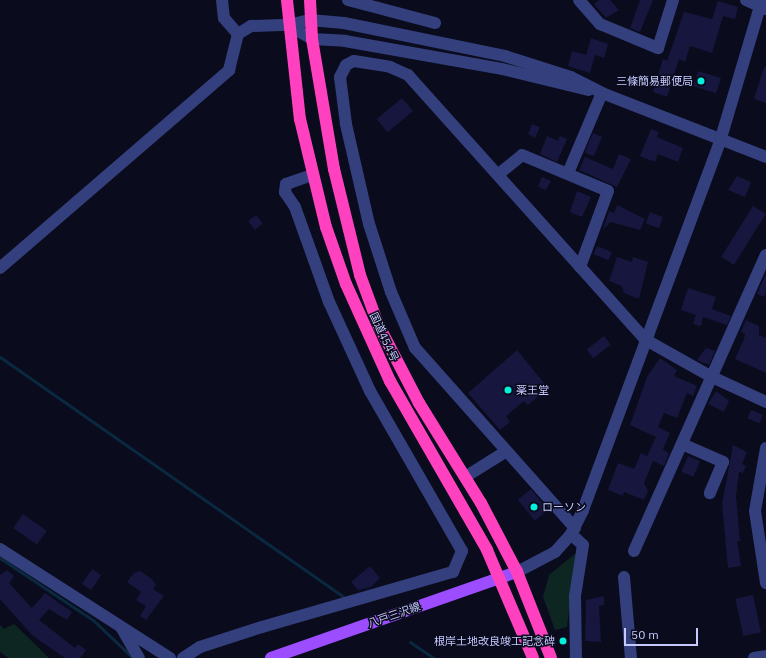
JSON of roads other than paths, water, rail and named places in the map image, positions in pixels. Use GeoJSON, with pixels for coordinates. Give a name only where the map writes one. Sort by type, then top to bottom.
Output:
{"type":"FeatureCollection","features":[{"type":"Feature","properties":{"kind":"highway","name":"国道454号"},"geometry":{"type":"LineString","coordinates":[[287,0],[288,25],[300,119],[312,175],[326,227],[366,332],[501,578],[533,658]]}},
{"type":"Feature","properties":{"kind":"highway","name":"国道454号"},"geometry":{"type":"LineString","coordinates":[[310,0],[312,39],[334,169],[360,274],[399,366],[465,476],[517,572],[551,658]]}},
{"type":"Feature","properties":{"kind":"main road","name":"八戸三沢線"},"geometry":{"type":"LineString","coordinates":[[271,658],[517,572]]}},
{"type":"Feature","properties":{"kind":"street"},"geometry":{"type":"LineString","coordinates":[[222,0],[224,18],[238,34]]}},
{"type":"Feature","properties":{"kind":"street"},"geometry":{"type":"LineString","coordinates":[[348,0],[435,23]]}},
{"type":"Feature","properties":{"kind":"street"},"geometry":{"type":"LineString","coordinates":[[583,1],[600,24],[658,48],[673,0]]}},
{"type":"Feature","properties":{"kind":"street"},"geometry":{"type":"LineString","coordinates":[[517,572],[555,552],[573,531],[721,138],[763,5],[746,0]]}},
{"type":"Feature","properties":{"kind":"street"},"geometry":{"type":"LineString","coordinates":[[0,268],[229,70],[238,34],[251,26],[288,25],[310,20],[381,29],[505,56],[571,77],[602,93],[721,138],[766,157]]}},
{"type":"Feature","properties":{"kind":"street"},"geometry":{"type":"LineString","coordinates":[[288,25],[312,39],[345,41],[502,69],[602,93]]}},
{"type":"Feature","properties":{"kind":"street"},"geometry":{"type":"LineString","coordinates":[[572,657],[575,596],[583,545],[573,531],[415,348],[391,292],[369,224],[346,124],[340,77],[346,65],[354,61],[390,67],[408,75],[500,173],[580,267],[646,340],[712,377],[766,402]]}},
{"type":"Feature","properties":{"kind":"street"},"geometry":{"type":"LineString","coordinates":[[568,173],[602,93]]}},
{"type":"Feature","properties":{"kind":"street"},"geometry":{"type":"LineString","coordinates":[[500,173],[522,156],[568,173],[608,191],[580,267]]}},
{"type":"Feature","properties":{"kind":"street"},"geometry":{"type":"LineString","coordinates":[[184,658],[200,647],[255,629],[453,572],[462,551],[370,391],[329,302],[295,207],[285,192],[286,184],[312,175]]}},
{"type":"Feature","properties":{"kind":"street"},"geometry":{"type":"LineString","coordinates":[[634,551],[766,255]]}},
{"type":"Feature","properties":{"kind":"street"},"geometry":{"type":"LineString","coordinates":[[682,444],[723,462],[710,493]]}},
{"type":"Feature","properties":{"kind":"street"},"geometry":{"type":"LineString","coordinates":[[766,448],[755,512],[766,583]]}},
{"type":"Feature","properties":{"kind":"street"},"geometry":{"type":"LineString","coordinates":[[465,476],[505,452]]}},
{"type":"Feature","properties":{"kind":"street"},"geometry":{"type":"LineString","coordinates":[[0,549],[170,658]]}},
{"type":"Feature","properties":{"kind":"street"},"geometry":{"type":"LineString","coordinates":[[624,577],[631,658]]}},
{"type":"Feature","properties":{"kind":"street"},"geometry":{"type":"LineString","coordinates":[[120,626],[139,658]]}},
{"type":"Feature","properties":{"kind":"street"},"geometry":{"type":"LineString","coordinates":[[754,658],[766,656]]}},
{"type":"Feature","properties":{"kind":"waterway"},"geometry":{"type":"LineString","coordinates":[[0,357],[343,596]]}},
{"type":"Feature","properties":{"kind":"waterway"},"geometry":{"type":"LineString","coordinates":[[0,558],[93,620],[133,658]]}},
{"type":"Feature","properties":{"kind":"waterway"},"geometry":{"type":"LineString","coordinates":[[410,642],[434,658]]}},
{"type":"Feature","properties":{"kind":"place","name":"三條簡易郵便局"},"geometry":{"type":"Point","coordinates":[701,81]}},
{"type":"Feature","properties":{"kind":"place","name":"薬王堂"},"geometry":{"type":"Point","coordinates":[508,390]}},
{"type":"Feature","properties":{"kind":"place","name":"ローソン"},"geometry":{"type":"Point","coordinates":[534,507]}},
{"type":"Feature","properties":{"kind":"place","name":"根岸土地改良竣工記念碑"},"geometry":{"type":"Point","coordinates":[563,641]}}]}
